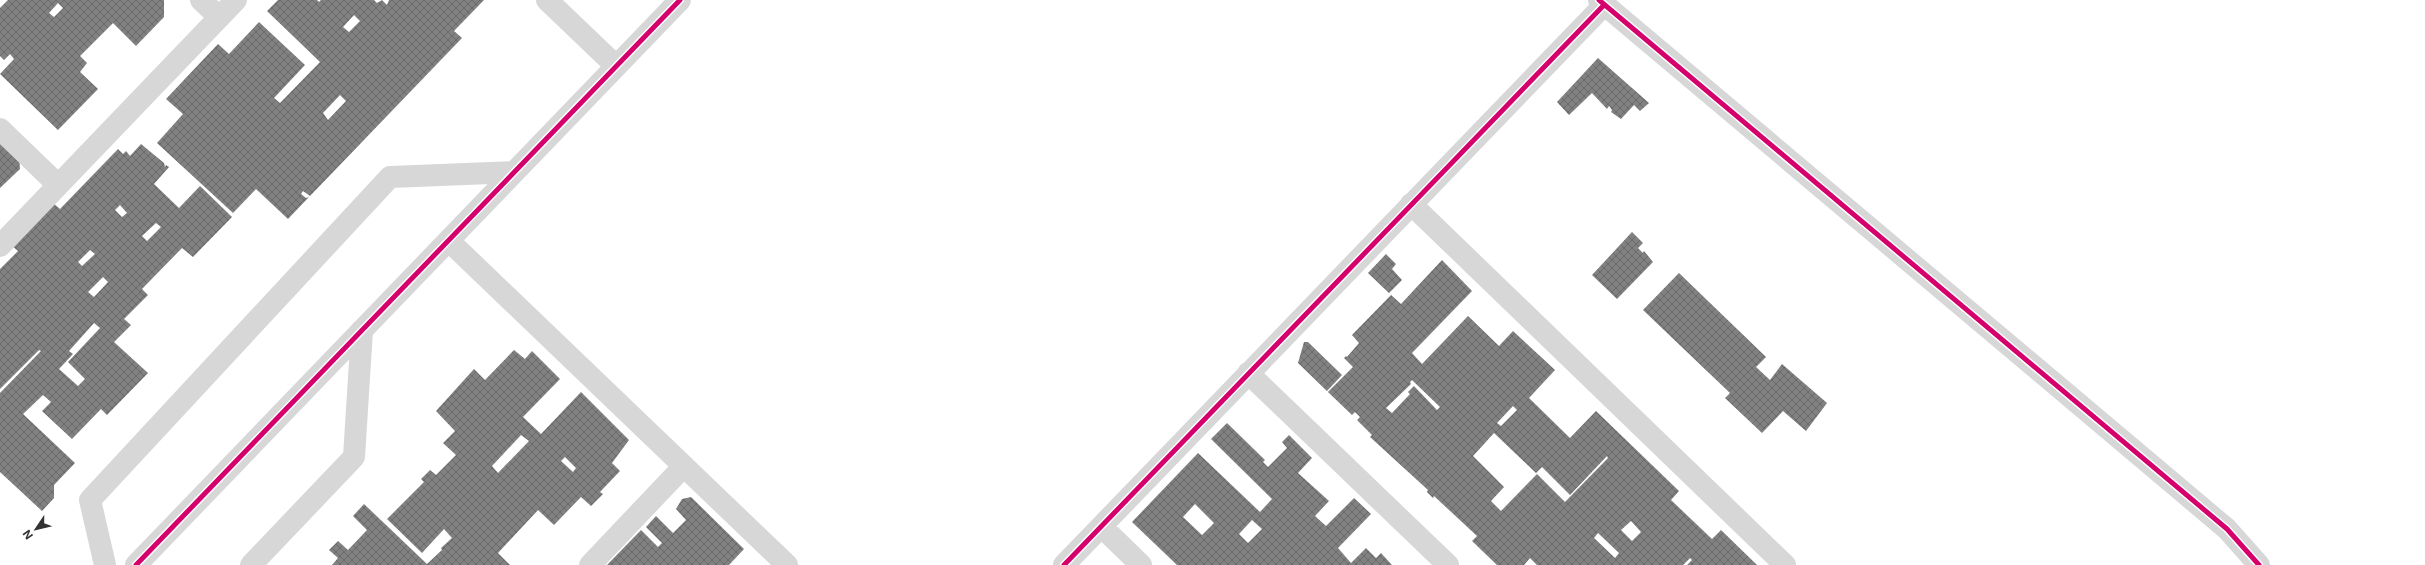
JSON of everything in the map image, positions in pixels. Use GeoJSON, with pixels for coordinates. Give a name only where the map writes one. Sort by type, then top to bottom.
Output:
{"type":"FeatureCollection","features":[{"type":"Feature","properties":{"kind":"street"},"geometry":{"type":"LineString","coordinates":[[201,0],[219,18]]}},
{"type":"Feature","properties":{"kind":"street"},"geometry":{"type":"LineString","coordinates":[[0,246],[236,0]]}},
{"type":"Feature","properties":{"kind":"street"},"geometry":{"type":"LineString","coordinates":[[547,0],[616,66]]}},
{"type":"Feature","properties":{"kind":"street"},"geometry":{"type":"LineString","coordinates":[[136,565],[680,0]]}},
{"type":"Feature","properties":{"kind":"street"},"geometry":{"type":"LineString","coordinates":[[1064,565],[1411,204],[1601,3],[2227,529],[2259,565]]}},
{"type":"Feature","properties":{"kind":"street"},"geometry":{"type":"LineString","coordinates":[[0,129],[58,185]]}},
{"type":"Feature","properties":{"kind":"street"},"geometry":{"type":"LineString","coordinates":[[105,565],[90,500],[390,178],[514,172]]}},
{"type":"Feature","properties":{"kind":"street"},"geometry":{"type":"LineString","coordinates":[[1411,204],[1785,565]]}},
{"type":"Feature","properties":{"kind":"street"},"geometry":{"type":"LineString","coordinates":[[448,240],[787,565]]}},
{"type":"Feature","properties":{"kind":"street"},"geometry":{"type":"LineString","coordinates":[[251,565],[354,457],[362,330]]}},
{"type":"Feature","properties":{"kind":"street"},"geometry":{"type":"LineString","coordinates":[[1248,373],[1448,565]]}},
{"type":"Feature","properties":{"kind":"street"},"geometry":{"type":"LineString","coordinates":[[590,565],[684,466]]}},
{"type":"Feature","properties":{"kind":"street"},"geometry":{"type":"LineString","coordinates":[[1102,527],[1140,565]]}},
{"type":"Feature","properties":{"kind":"building"},"geometry":{"type":"Polygon","coordinates":[[[8,0],[164,0],[164,17],[136,46],[113,23],[80,56],[87,63],[80,72],[98,89],[58,130],[0,74],[14,59],[10,54],[4,60],[0,56],[0,8],[8,0]],[[58,3],[49,13],[54,17],[63,8],[58,3]]]}},
{"type":"Feature","properties":{"kind":"building"},"geometry":{"type":"Polygon","coordinates":[[[278,0],[317,0],[319,2],[321,0],[374,0],[377,3],[382,0],[387,5],[389,0],[484,0],[454,31],[462,38],[310,196],[303,191],[301,194],[306,198],[309,197],[288,219],[256,189],[233,213],[157,143],[183,114],[166,99],[218,44],[229,54],[259,22],[305,65],[274,98],[280,103],[320,62],[267,11],[278,0]],[[354,15],[343,27],[349,32],[360,21],[354,15]],[[340,95],[323,113],[328,120],[346,101],[340,95]]]}},
{"type":"Feature","properties":{"kind":"building"},"geometry":{"type":"Polygon","coordinates":[[[1598,58],[1649,103],[1640,111],[1634,105],[1621,119],[1611,112],[1612,110],[1609,106],[1607,109],[1592,93],[1569,115],[1557,102],[1598,58]]]}},
{"type":"Feature","properties":{"kind":"building"},"geometry":{"type":"Polygon","coordinates":[[[0,140],[19,157],[20,169],[0,188],[0,140]]]}},
{"type":"Feature","properties":{"kind":"building"},"geometry":{"type":"Polygon","coordinates":[[[141,144],[164,163],[165,167],[166,165],[169,167],[154,184],[179,208],[200,186],[232,217],[193,257],[182,248],[142,289],[148,295],[124,319],[131,325],[114,342],[148,373],[107,415],[101,409],[72,439],[42,411],[51,402],[43,395],[23,414],[75,463],[54,485],[54,498],[42,511],[0,472],[0,393],[41,351],[39,350],[0,389],[0,269],[18,251],[11,245],[53,203],[60,209],[118,149],[123,154],[126,151],[130,156],[141,144]],[[120,205],[115,210],[122,217],[127,213],[120,205]],[[156,223],[142,236],[147,241],[161,227],[156,223]],[[90,250],[78,262],[82,266],[95,254],[90,250]],[[103,277],[88,292],[94,297],[108,282],[103,277]],[[94,323],[69,351],[73,354],[59,369],[78,386],[85,379],[68,362],[100,328],[94,323]]]}},
{"type":"Feature","properties":{"kind":"building"},"geometry":{"type":"Polygon","coordinates":[[[1632,232],[1643,243],[1638,248],[1643,253],[1644,251],[1653,262],[1617,299],[1592,275],[1632,232]]]}},
{"type":"Feature","properties":{"kind":"building"},"geometry":{"type":"Polygon","coordinates":[[[1386,254],[1396,264],[1392,269],[1402,280],[1389,293],[1368,273],[1386,254]]]}},
{"type":"Feature","properties":{"kind":"building"},"geometry":{"type":"Polygon","coordinates":[[[1442,260],[1472,291],[1412,353],[1422,364],[1468,316],[1499,346],[1513,331],[1555,370],[1529,398],[1570,438],[1596,411],[1679,491],[1671,500],[1712,539],[1721,530],[1757,565],[1687,565],[1692,560],[1690,558],[1683,565],[1537,565],[1530,558],[1524,565],[1497,565],[1472,541],[1477,536],[1434,496],[1433,498],[1427,492],[1428,490],[1370,437],[1372,435],[1357,420],[1360,417],[1355,412],[1352,415],[1328,392],[1353,367],[1344,358],[1346,356],[1347,357],[1359,343],[1352,335],[1391,295],[1401,304],[1442,260]],[[1412,380],[1410,382],[1411,384],[1386,408],[1392,413],[1410,394],[1408,392],[1414,386],[1437,410],[1440,407],[1412,380]],[[1513,406],[1497,423],[1501,426],[1517,410],[1513,406]],[[1494,433],[1473,456],[1504,487],[1491,501],[1501,511],[1537,474],[1565,502],[1608,458],[1607,456],[1570,495],[1542,467],[1536,473],[1494,433]],[[1631,521],[1621,530],[1632,541],[1641,532],[1631,521]],[[1598,533],[1594,538],[1615,558],[1619,553],[1598,533]]]}},
{"type":"Feature","properties":{"kind":"building"},"geometry":{"type":"Polygon","coordinates":[[[1679,273],[1766,357],[1756,367],[1770,380],[1782,364],[1827,403],[1806,431],[1783,411],[1762,433],[1725,398],[1730,393],[1643,310],[1679,273]]]}},
{"type":"Feature","properties":{"kind":"building"},"geometry":{"type":"Polygon","coordinates":[[[1304,342],[1308,342],[1342,375],[1327,391],[1298,363],[1304,342]]]}},
{"type":"Feature","properties":{"kind":"building"},"geometry":{"type":"Polygon","coordinates":[[[514,350],[525,359],[532,351],[560,379],[523,417],[541,434],[581,392],[629,440],[612,463],[620,471],[600,492],[603,494],[591,506],[581,497],[554,525],[538,510],[498,553],[510,565],[332,565],[338,558],[329,550],[338,541],[348,550],[367,530],[353,516],[364,504],[427,564],[452,538],[444,529],[422,553],[387,519],[424,482],[421,479],[430,470],[436,475],[456,455],[443,443],[455,431],[436,411],[474,369],[485,380],[514,350]],[[521,435],[492,466],[498,473],[529,441],[521,435]],[[565,457],[561,461],[573,472],[576,468],[565,457]]]}},
{"type":"Feature","properties":{"kind":"building"},"geometry":{"type":"Polygon","coordinates":[[[1227,423],[1265,460],[1263,462],[1268,467],[1287,448],[1282,442],[1289,435],[1312,458],[1298,473],[1329,501],[1315,516],[1326,526],[1354,498],[1371,514],[1338,548],[1351,563],[1366,548],[1376,558],[1381,553],[1392,565],[1177,565],[1132,522],[1198,453],[1260,512],[1272,499],[1211,439],[1227,423]],[[1195,504],[1183,517],[1202,535],[1214,523],[1195,504]],[[1252,520],[1239,534],[1248,543],[1262,529],[1252,520]]]}},
{"type":"Feature","properties":{"kind":"building"},"geometry":{"type":"Polygon","coordinates":[[[691,497],[744,549],[729,565],[607,565],[641,530],[658,547],[662,543],[646,527],[656,516],[673,533],[686,520],[676,509],[682,499],[691,497]]]}},
{"type":"Feature","properties":{"kind":"cycle path"},"geometry":{"type":"LineString","coordinates":[[136,565],[680,0]]}},
{"type":"Feature","properties":{"kind":"cycle path"},"geometry":{"type":"LineString","coordinates":[[1599,0],[2227,529],[2259,565]]}},
{"type":"Feature","properties":{"kind":"cycle path"},"geometry":{"type":"LineString","coordinates":[[1064,565],[1604,5]]}}]}
